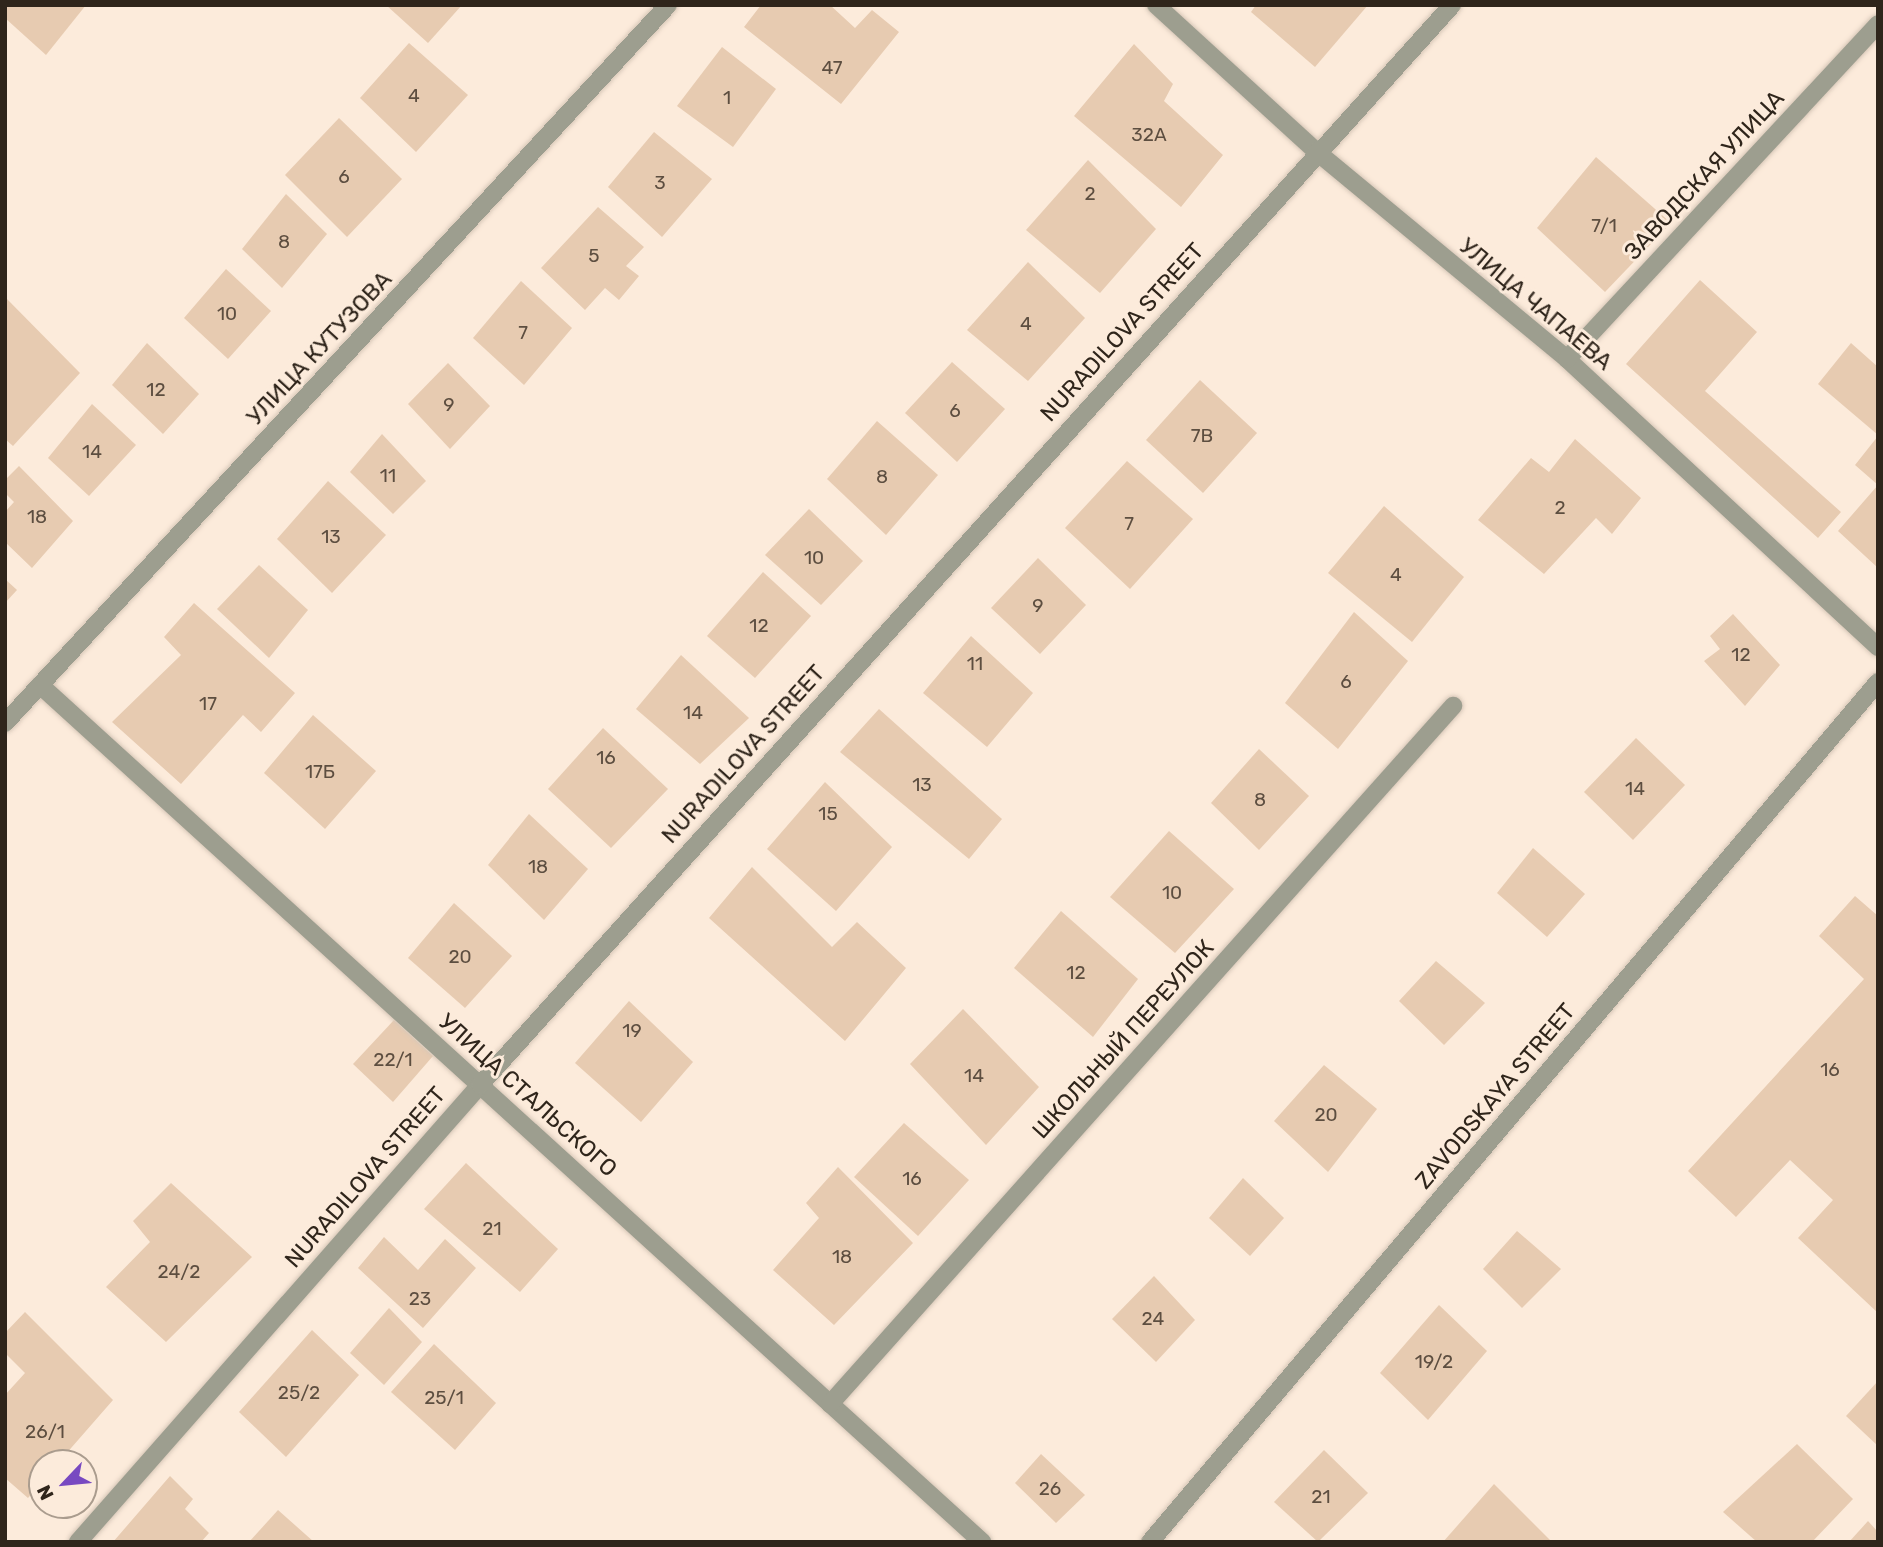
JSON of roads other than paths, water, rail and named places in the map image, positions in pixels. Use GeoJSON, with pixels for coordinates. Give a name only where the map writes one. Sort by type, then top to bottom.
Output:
{"type":"FeatureCollection","features":[{"type":"Feature","properties":{"kind":"street","name":"УЛИЦА КУТУЗОВА"},"geometry":{"type":"LineString","coordinates":[[5,723],[668,5]]}},
{"type":"Feature","properties":{"kind":"street","name":"УЛИЦА ЧАПАЕВА"},"geometry":{"type":"LineString","coordinates":[[1156,5],[1317,152],[1567,359],[1878,647]]}},
{"type":"Feature","properties":{"kind":"street","name":"NURADILOVA STREET"},"geometry":{"type":"LineString","coordinates":[[78,1542],[480,1085],[1452,5]]}},
{"type":"Feature","properties":{"kind":"street","name":"ЗАВОДСКАЯ УЛИЦА"},"geometry":{"type":"LineString","coordinates":[[1567,359],[1878,24]]}},
{"type":"Feature","properties":{"kind":"street","name":"ZAVODSKAYA STREET"},"geometry":{"type":"LineString","coordinates":[[1150,1542],[1878,682]]}},
{"type":"Feature","properties":{"kind":"street","name":"УЛИЦА СТАЛЬСКОГО"},"geometry":{"type":"LineString","coordinates":[[40,685],[982,1542]]}},
{"type":"Feature","properties":{"kind":"street","name":"ШКОЛЬНЫЙ ПЕРЕУЛОК"},"geometry":{"type":"LineString","coordinates":[[830,1404],[1453,706]]}}]}
